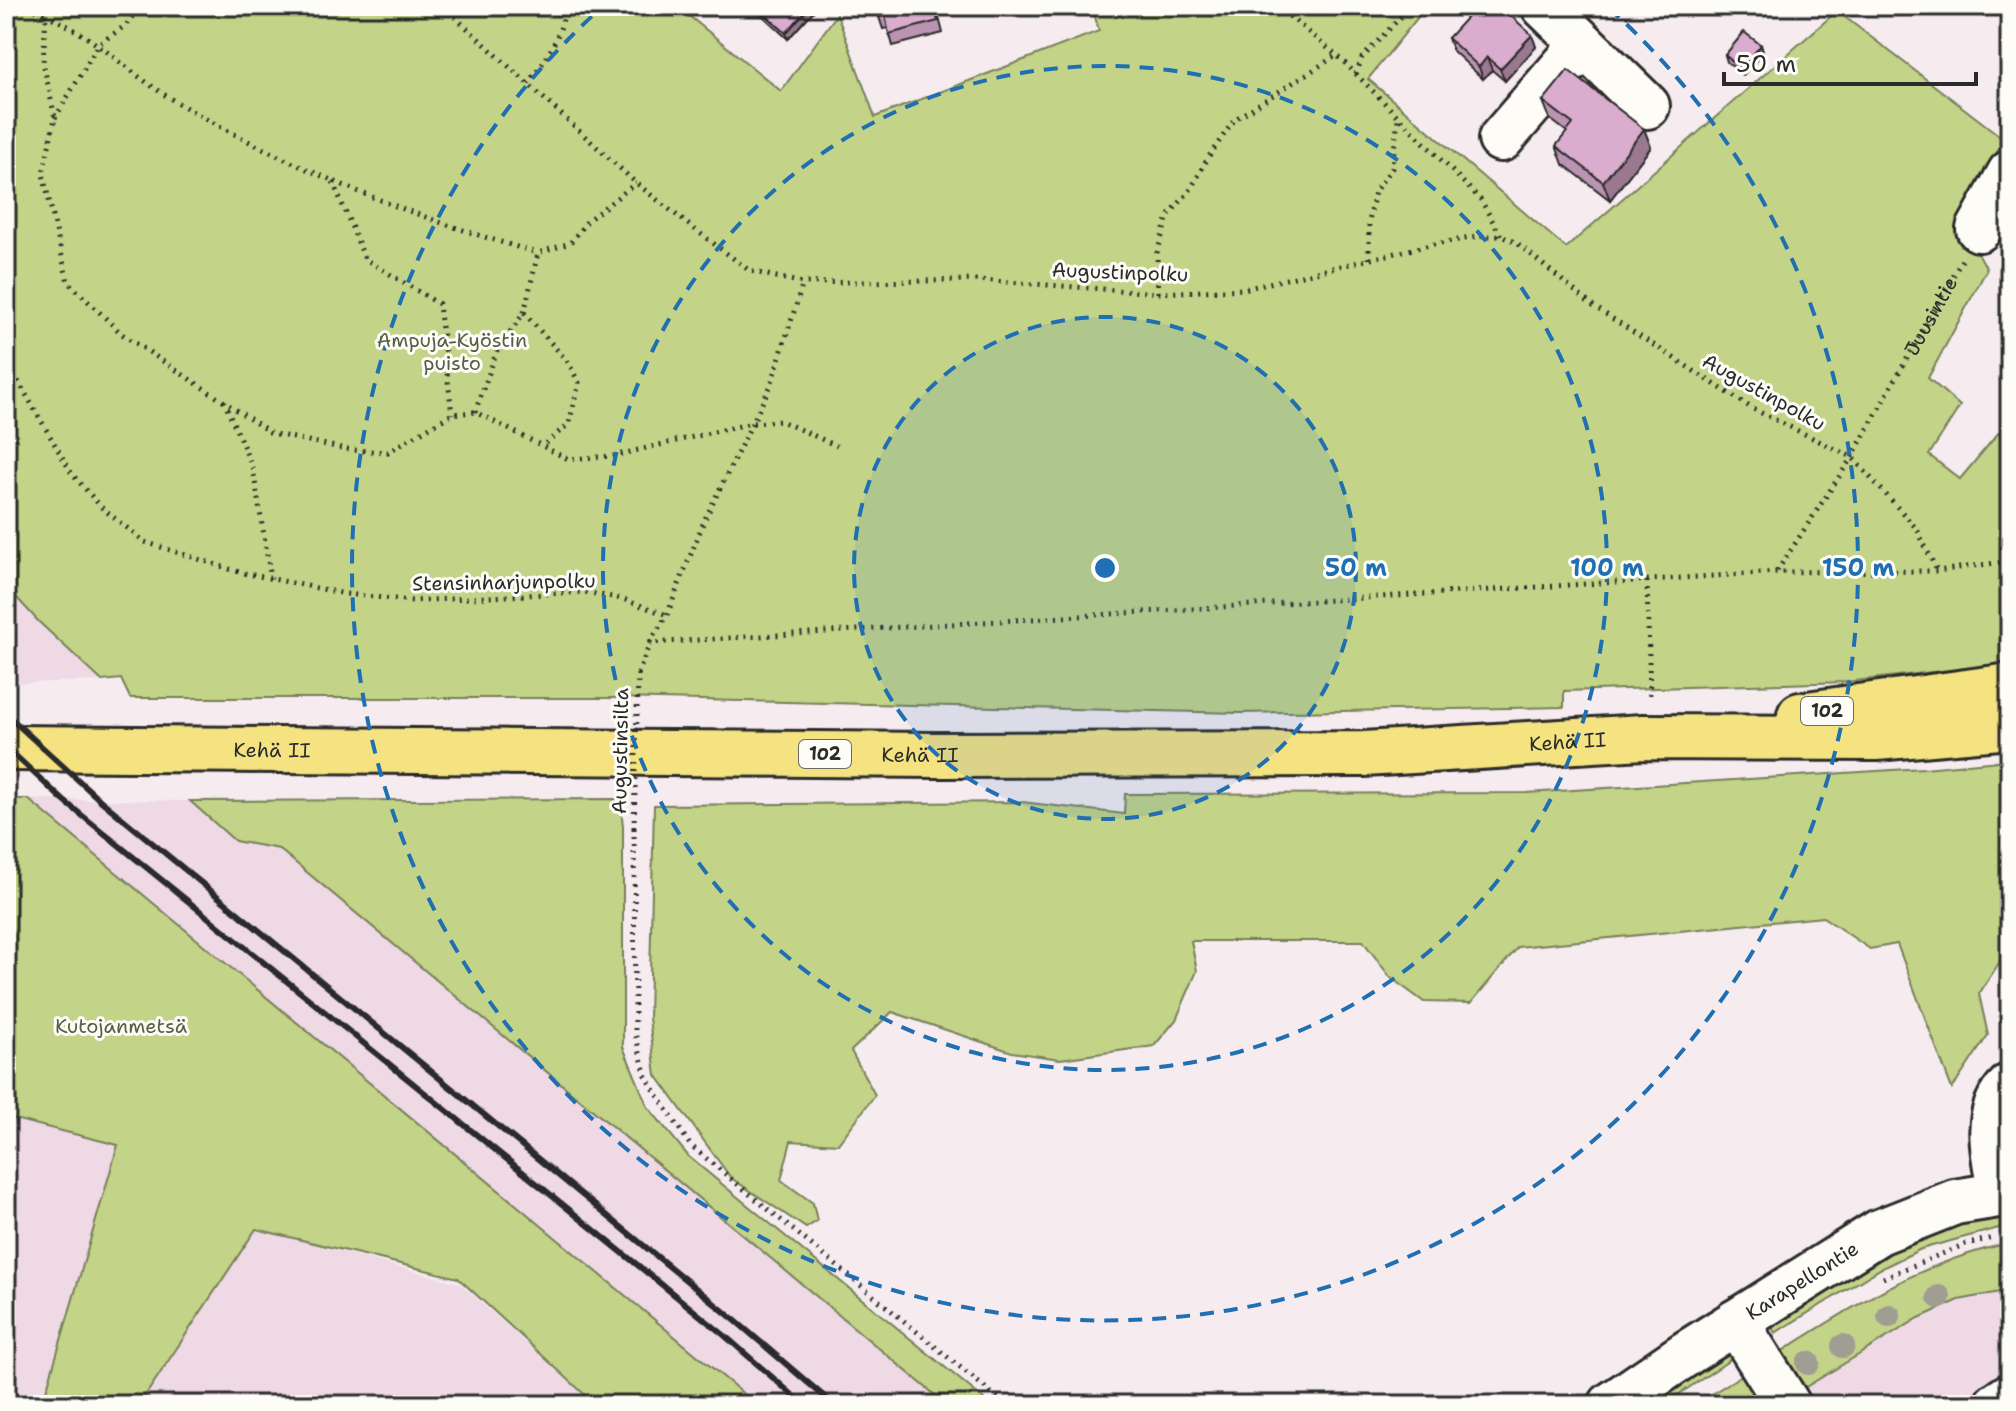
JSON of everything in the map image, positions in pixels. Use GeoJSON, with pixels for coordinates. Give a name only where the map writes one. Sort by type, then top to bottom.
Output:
{"type":"FeatureCollection","features":[{"type":"Feature","properties":{"kind":"highway","name":"Kehä II"},"geometry":{"type":"LineString","coordinates":[[6,748],[936,755],[1364,754],[1646,718],[2010,686]]}},
{"type":"Feature","properties":{"kind":"highway","name":"Kehä II"},"geometry":{"type":"LineString","coordinates":[[1646,718],[1876,738],[2010,726]]}},
{"type":"Feature","properties":{"kind":"street"},"geometry":{"type":"LineString","coordinates":[[1544,6],[1647,106]]}},
{"type":"Feature","properties":{"kind":"street"},"geometry":{"type":"LineString","coordinates":[[1501,139],[1583,44]]}},
{"type":"Feature","properties":{"kind":"street"},"geometry":{"type":"LineString","coordinates":[[1979,229],[2010,173]]}},
{"type":"Feature","properties":{"kind":"street"},"geometry":{"type":"LineString","coordinates":[[2006,1194],[1993,1148],[1993,1126],[2000,1096],[2010,1086]]}},
{"type":"Feature","properties":{"kind":"street","name":"Karapellontie"},"geometry":{"type":"LineString","coordinates":[[1611,1405],[1736,1322],[1895,1224],[1955,1202],[2006,1194]]}},
{"type":"Feature","properties":{"kind":"street"},"geometry":{"type":"LineString","coordinates":[[1736,1322],[1788,1405]]}},
{"type":"Feature","properties":{"kind":"street"},"geometry":{"type":"LineString","coordinates":[[1996,1405],[2010,1396]]}},
{"type":"Feature","properties":{"kind":"path"},"geometry":{"type":"LineString","coordinates":[[28,6],[99,44],[175,101],[275,155],[362,195],[463,231],[538,253],[570,243],[588,220],[636,183]]}},
{"type":"Feature","properties":{"kind":"path"},"geometry":{"type":"LineString","coordinates":[[48,6],[43,62],[55,118]]}},
{"type":"Feature","properties":{"kind":"path"},"geometry":{"type":"LineString","coordinates":[[141,6],[126,25],[99,44],[55,118],[43,174],[68,282],[122,334],[271,433],[350,450],[388,452],[452,414],[475,412],[568,459],[613,456],[752,423],[781,421],[837,446]]}},
{"type":"Feature","properties":{"kind":"path","name":"Augustinpolku"},"geometry":{"type":"LineString","coordinates":[[443,6],[636,183],[750,271],[803,283],[979,280],[1158,293],[1244,289],[1434,244],[1501,236],[1517,243],[1593,306],[1753,409],[1852,457]]}},
{"type":"Feature","properties":{"kind":"path"},"geometry":{"type":"LineString","coordinates":[[528,84],[551,54],[562,27],[566,6]]}},
{"type":"Feature","properties":{"kind":"path"},"geometry":{"type":"LineString","coordinates":[[1277,6],[1337,55],[1481,200],[1501,236]]}},
{"type":"Feature","properties":{"kind":"path"},"geometry":{"type":"LineString","coordinates":[[1356,74],[1362,58],[1411,6]]}},
{"type":"Feature","properties":{"kind":"path"},"geometry":{"type":"LineString","coordinates":[[1158,293],[1157,253],[1168,216],[1189,192],[1235,119],[1337,55]]}},
{"type":"Feature","properties":{"kind":"path"},"geometry":{"type":"LineString","coordinates":[[1369,259],[1369,222],[1375,191],[1392,168],[1398,117]]}},
{"type":"Feature","properties":{"kind":"path"},"geometry":{"type":"LineString","coordinates":[[333,181],[365,259],[439,304],[452,414]]}},
{"type":"Feature","properties":{"kind":"path","name":"Juusintie"},"geometry":{"type":"LineString","coordinates":[[1777,572],[1852,457],[1979,229]]}},
{"type":"Feature","properties":{"kind":"path"},"geometry":{"type":"LineString","coordinates":[[475,412],[498,348],[524,313],[538,253]]}},
{"type":"Feature","properties":{"kind":"path"},"geometry":{"type":"LineString","coordinates":[[650,643],[667,615],[704,521],[771,385],[803,283]]}},
{"type":"Feature","properties":{"kind":"path"},"geometry":{"type":"LineString","coordinates":[[524,313],[568,362],[579,383],[569,424],[542,446]]}},
{"type":"Feature","properties":{"kind":"path","name":"Stensinharjunpolku"},"geometry":{"type":"LineString","coordinates":[[6,360],[72,474],[103,509],[145,542],[239,572],[346,594],[412,601],[584,592],[623,599],[667,615]]}},
{"type":"Feature","properties":{"kind":"path"},"geometry":{"type":"LineString","coordinates":[[223,400],[253,469],[271,579]]}},
{"type":"Feature","properties":{"kind":"path"},"geometry":{"type":"LineString","coordinates":[[1852,457],[1917,529],[1937,571]]}},
{"type":"Feature","properties":{"kind":"path"},"geometry":{"type":"LineString","coordinates":[[650,643],[1777,572],[1937,571],[2010,561]]}},
{"type":"Feature","properties":{"kind":"path"},"geometry":{"type":"LineString","coordinates":[[1646,718],[1647,581]]}},
{"type":"Feature","properties":{"kind":"path","name":"Augustinsilta"},"geometry":{"type":"LineString","coordinates":[[650,643],[638,674],[634,828],[635,1033],[646,1077],[690,1145],[1006,1405]]}},
{"type":"Feature","properties":{"kind":"path"},"geometry":{"type":"LineString","coordinates":[[1873,1283],[1966,1244],[1995,1238]]}},
{"type":"Feature","properties":{"kind":"shaded area"},"geometry":{"type":"Polygon","coordinates":[[[6,586],[39,622],[102,681],[6,683],[6,586]]]}},
{"type":"Feature","properties":{"kind":"shaded area"},"geometry":{"type":"Polygon","coordinates":[[[28,799],[190,801],[235,841],[279,849],[947,1405],[757,1405],[28,799]]]}},
{"type":"Feature","properties":{"kind":"shaded area"},"geometry":{"type":"Polygon","coordinates":[[[6,1117],[118,1145],[42,1405],[6,1405],[6,1117]]]}},
{"type":"Feature","properties":{"kind":"shaded area"},"geometry":{"type":"Polygon","coordinates":[[[256,1229],[459,1283],[595,1405],[139,1405],[256,1229]]]}},
{"type":"Feature","properties":{"kind":"shaded area"},"geometry":{"type":"Polygon","coordinates":[[[2010,1243],[2010,1405],[1694,1405],[1875,1293],[1930,1266],[2010,1243]]]}},
{"type":"Feature","properties":{"kind":"green space","name":"Ampuja-Kyöstin puisto"},"geometry":{"type":"Polygon","coordinates":[[[6,6],[677,6],[781,91],[837,14],[875,117],[1099,31],[1092,6],[1427,6],[1368,79],[1566,248],[1837,11],[2004,139],[1960,220],[1987,269],[1928,378],[1960,406],[1929,455],[1960,479],[2010,419],[2010,663],[1846,682],[1564,691],[1564,707],[1240,713],[618,698],[130,698],[121,679],[102,681],[6,586],[6,6]]]}},
{"type":"Feature","properties":{"kind":"green space"},"geometry":{"type":"Polygon","coordinates":[[[2010,760],[2010,946],[1979,994],[1988,1035],[1952,1089],[1897,944],[1870,949],[1823,917],[1518,947],[1471,1003],[1424,1002],[1390,977],[1363,941],[1191,941],[1197,971],[1176,1020],[1154,1046],[1060,1059],[1012,1052],[892,1012],[851,1051],[875,1095],[838,1144],[791,1141],[781,1180],[813,1203],[817,1221],[806,1228],[731,1178],[656,1075],[649,1018],[654,805],[1022,802],[1124,814],[1125,794],[1526,793],[2010,760]]]}},
{"type":"Feature","properties":{"kind":"green space","name":"Kutojanmetsä"},"geometry":{"type":"Polygon","coordinates":[[[6,799],[28,799],[757,1405],[596,1405],[458,1278],[256,1229],[139,1405],[42,1405],[118,1145],[6,1117],[6,799]]]}},
{"type":"Feature","properties":{"kind":"green space"},"geometry":{"type":"Polygon","coordinates":[[[620,799],[623,826],[623,1047],[648,1107],[689,1157],[991,1405],[947,1405],[279,849],[235,841],[190,801],[620,799]]]}},
{"type":"Feature","properties":{"kind":"green space"},"geometry":{"type":"Polygon","coordinates":[[[2010,1208],[2010,1225],[1921,1249],[1880,1269],[1775,1333],[1767,1318],[1858,1265],[1938,1226],[2010,1208]]]}},
{"type":"Feature","properties":{"kind":"green space"},"geometry":{"type":"Polygon","coordinates":[[[2010,1243],[2010,1290],[1959,1300],[1919,1318],[1796,1393],[1773,1357],[1858,1304],[1915,1274],[1977,1251],[2010,1243]]]}},
{"type":"Feature","properties":{"kind":"green space"},"geometry":{"type":"Polygon","coordinates":[[[1728,1348],[1733,1356],[1727,1362],[1663,1405],[1640,1405],[1728,1348]]]}},
{"type":"Feature","properties":{"kind":"green space"},"geometry":{"type":"Polygon","coordinates":[[[1750,1370],[1776,1405],[1694,1405],[1750,1370]]]}},
{"type":"Feature","properties":{"kind":"building"},"geometry":{"type":"Polygon","coordinates":[[[756,6],[810,6],[786,33],[756,6]]]}},
{"type":"Feature","properties":{"kind":"building"},"geometry":{"type":"Polygon","coordinates":[[[876,6],[934,6],[938,21],[889,34],[885,15],[879,17],[876,6]]]}},
{"type":"Feature","properties":{"kind":"building"},"geometry":{"type":"Polygon","coordinates":[[[1477,6],[1500,6],[1532,35],[1500,69],[1487,57],[1479,67],[1448,38],[1477,6]]]}},
{"type":"Feature","properties":{"kind":"building"},"geometry":{"type":"Polygon","coordinates":[[[1744,32],[1761,45],[1741,69],[1725,55],[1744,32]]]}},
{"type":"Feature","properties":{"kind":"building"},"geometry":{"type":"Polygon","coordinates":[[[1568,70],[1644,129],[1603,182],[1556,146],[1573,124],[1543,101],[1568,70]]]}},
{"type":"Feature","properties":{"kind":"railway"},"geometry":{"type":"LineString","coordinates":[[6,714],[100,800],[834,1405]]}},
{"type":"Feature","properties":{"kind":"railway"},"geometry":{"type":"LineString","coordinates":[[6,747],[63,800],[724,1335],[804,1405]]}}]}
